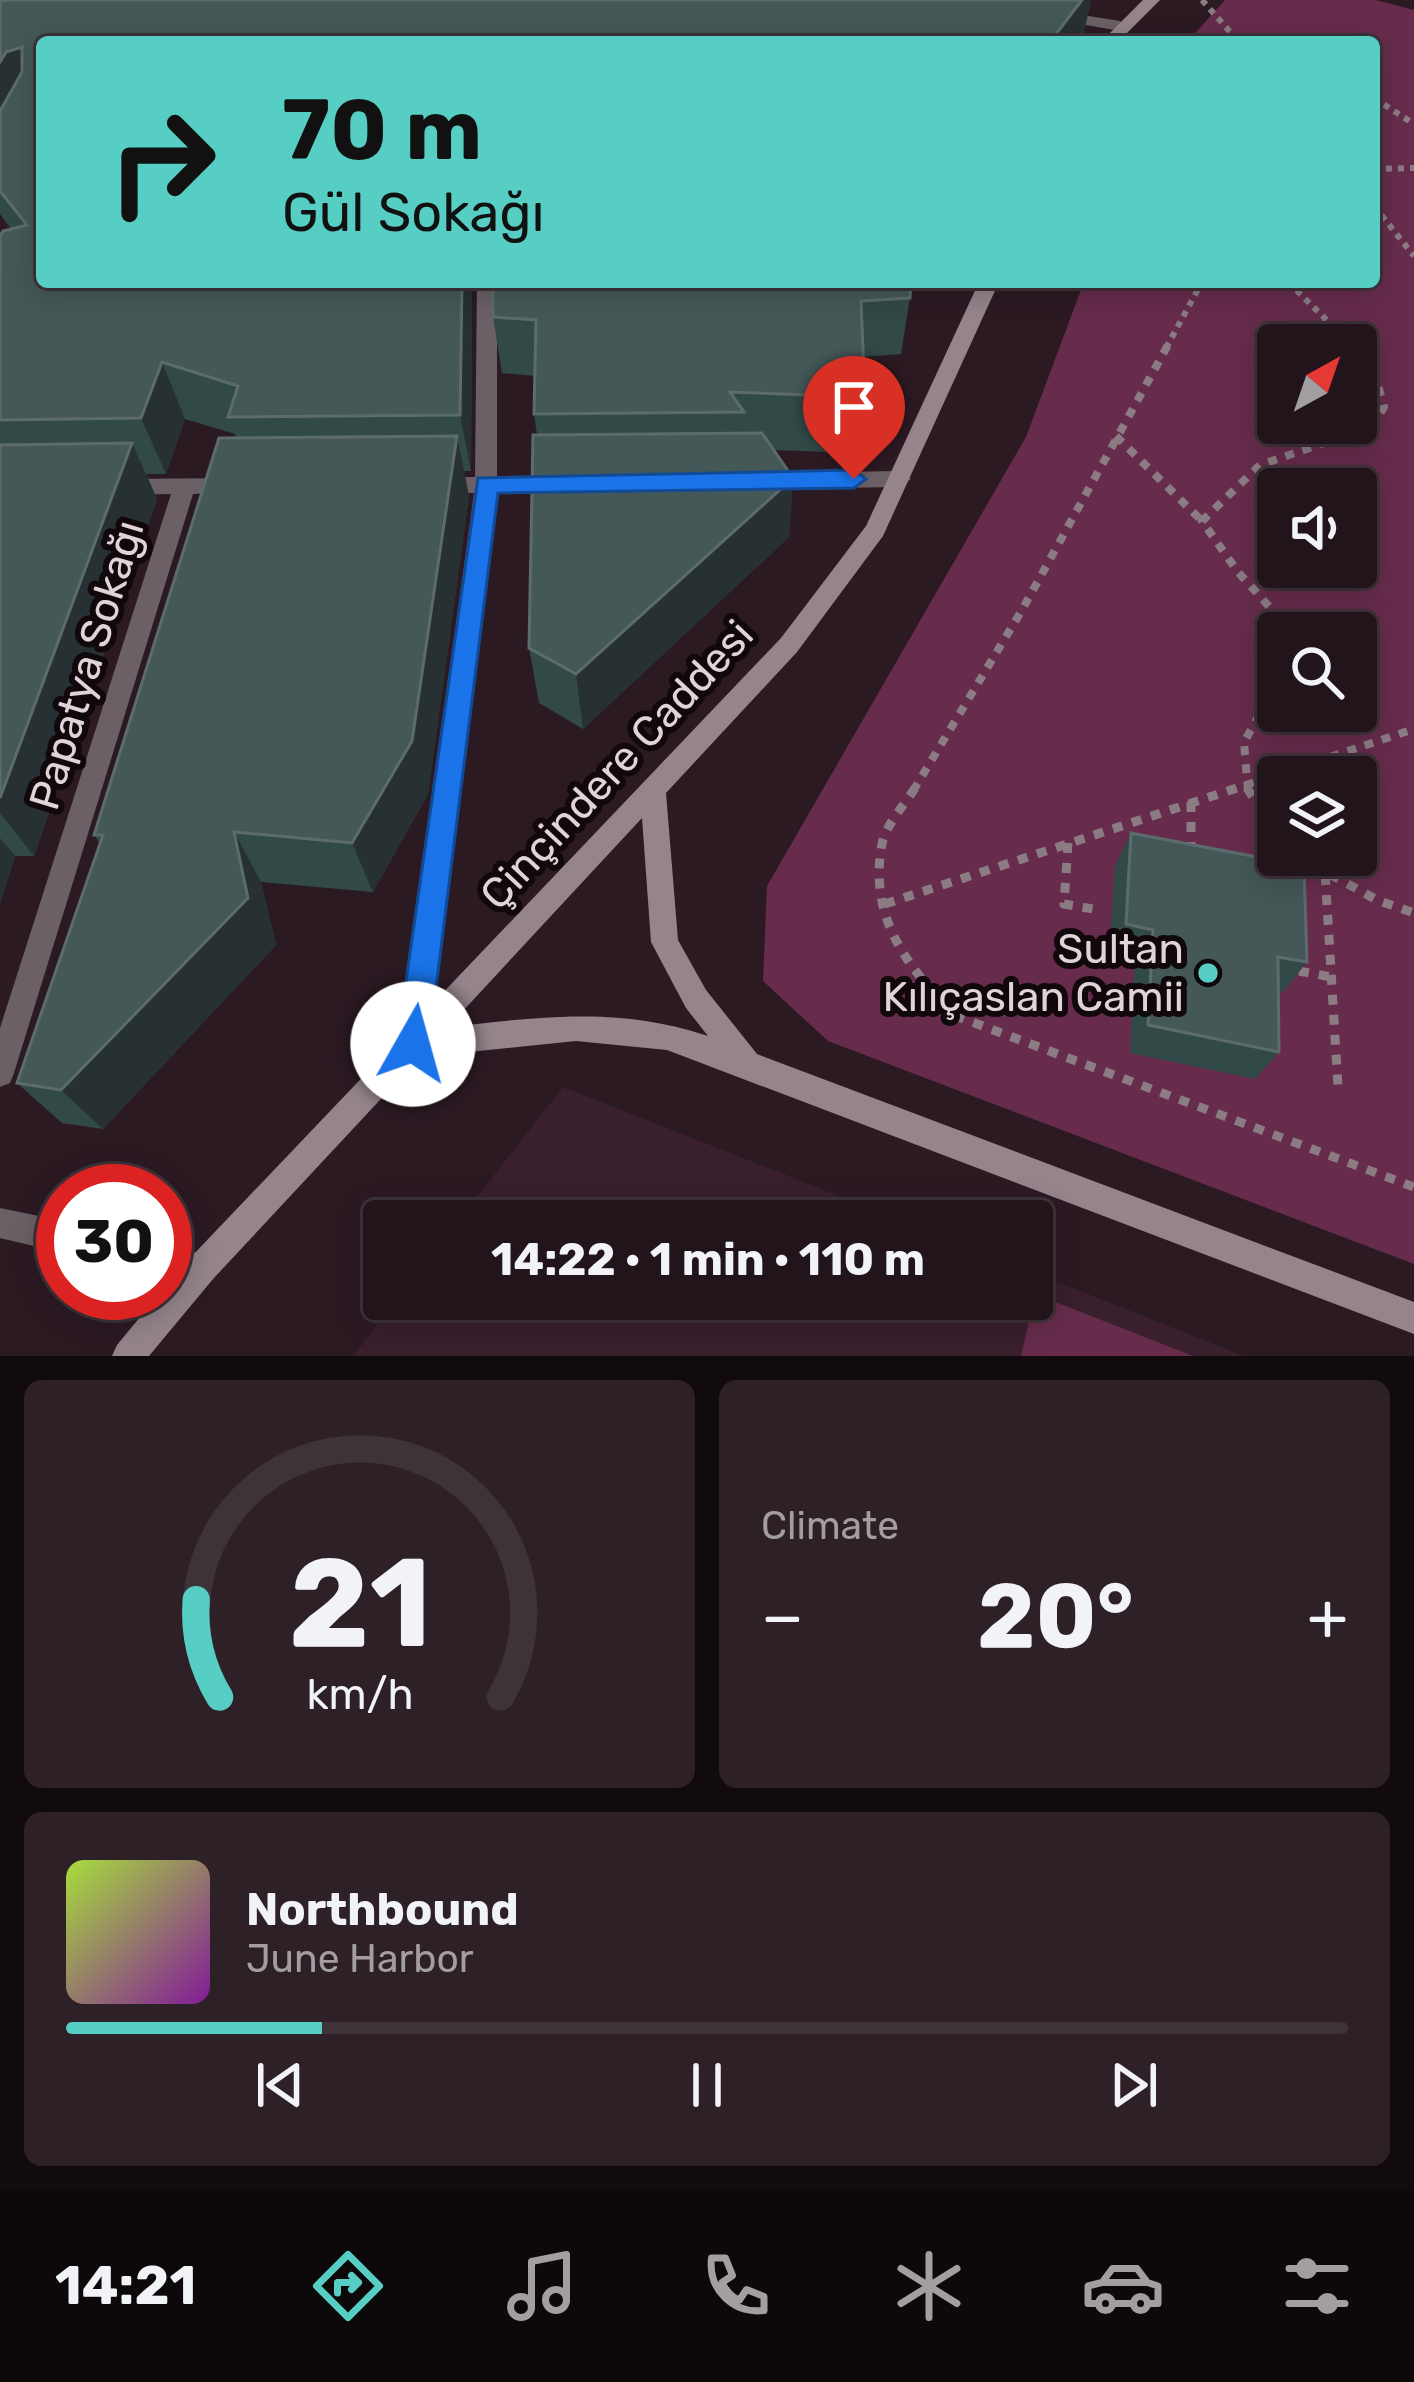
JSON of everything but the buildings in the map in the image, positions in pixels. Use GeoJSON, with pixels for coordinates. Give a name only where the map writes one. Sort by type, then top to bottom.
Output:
{"type":"FeatureCollection","features":[{"type":"Feature","properties":{"kind":"main road"},"geometry":{"type":"LineString","coordinates":[[1112,36],[1152,0]]}},
{"type":"Feature","properties":{"kind":"main road","name":"Çinçindere Caddesi"},"geometry":{"type":"LineString","coordinates":[[128,1356],[202,1268],[789,645],[875,530],[986,288]]}},
{"type":"Feature","properties":{"kind":"main road"},"geometry":{"type":"LineString","coordinates":[[653,789],[665,942],[696,999],[747,1064]]}},
{"type":"Feature","properties":{"kind":"main road"},"geometry":{"type":"LineString","coordinates":[[413,1044],[576,1027],[667,1036],[1414,1318]]}},
{"type":"Feature","properties":{"kind":"main road"},"geometry":{"type":"LineString","coordinates":[[150,1356],[202,1268]]}},
{"type":"Feature","properties":{"kind":"street"},"geometry":{"type":"LineString","coordinates":[[1041,14],[1120,26]]}},
{"type":"Feature","properties":{"kind":"street"},"geometry":{"type":"LineString","coordinates":[[413,1044],[487,484],[487,288]]}},
{"type":"Feature","properties":{"kind":"street"},"geometry":{"type":"LineString","coordinates":[[739,481],[900,478]]}},
{"type":"Feature","properties":{"kind":"street"},"geometry":{"type":"LineString","coordinates":[[417,485],[578,483]]}},
{"type":"Feature","properties":{"kind":"street","name":"Papatya Sokağı"},"geometry":{"type":"LineString","coordinates":[[0,1073],[184,486]]}},
{"type":"Feature","properties":{"kind":"street"},"geometry":{"type":"LineString","coordinates":[[92,487],[254,486]]}},
{"type":"Feature","properties":{"kind":"street"},"geometry":{"type":"LineString","coordinates":[[0,1223],[36,1231]]}},
{"type":"Feature","properties":{"kind":"street"},"geometry":{"type":"LineString","coordinates":[[192,1266],[202,1268]]}},
{"type":"Feature","properties":{"kind":"path"},"geometry":{"type":"LineString","coordinates":[[1202,0],[1234,36]]}},
{"type":"Feature","properties":{"kind":"path"},"geometry":{"type":"LineString","coordinates":[[1380,102],[1414,124]]}},
{"type":"Feature","properties":{"kind":"path"},"geometry":{"type":"LineString","coordinates":[[1380,169],[1414,167]]}},
{"type":"Feature","properties":{"kind":"path"},"geometry":{"type":"LineString","coordinates":[[1380,214],[1414,256]]}},
{"type":"Feature","properties":{"kind":"path"},"geometry":{"type":"LineString","coordinates":[[1199,288],[1022,610],[882,842],[884,904],[907,967],[956,1016],[1414,1187]]}},
{"type":"Feature","properties":{"kind":"path"},"geometry":{"type":"LineString","coordinates":[[1294,288],[1331,324]]}},
{"type":"Feature","properties":{"kind":"path"},"geometry":{"type":"LineString","coordinates":[[1377,382],[1384,407],[1377,419]]}},
{"type":"Feature","properties":{"kind":"path"},"geometry":{"type":"LineString","coordinates":[[1115,436],[1202,520],[1238,572],[1275,612]]}},
{"type":"Feature","properties":{"kind":"path"},"geometry":{"type":"LineString","coordinates":[[1202,520],[1232,483],[1262,458],[1311,444]]}},
{"type":"Feature","properties":{"kind":"path"},"geometry":{"type":"LineString","coordinates":[[1257,713],[1245,731],[1239,759],[1243,786],[1257,807]]}},
{"type":"Feature","properties":{"kind":"path"},"geometry":{"type":"LineString","coordinates":[[1331,756],[1414,729]]}},
{"type":"Feature","properties":{"kind":"path"},"geometry":{"type":"LineString","coordinates":[[884,904],[1257,781]]}},
{"type":"Feature","properties":{"kind":"path"},"geometry":{"type":"LineString","coordinates":[[1190,861],[1192,802]]}},
{"type":"Feature","properties":{"kind":"path"},"geometry":{"type":"LineString","coordinates":[[1068,843],[1064,904],[1094,909]]}},
{"type":"Feature","properties":{"kind":"path"},"geometry":{"type":"LineString","coordinates":[[1325,876],[1338,1087]]}},
{"type":"Feature","properties":{"kind":"path"},"geometry":{"type":"LineString","coordinates":[[1329,876],[1414,914]]}},
{"type":"Feature","properties":{"kind":"path"},"geometry":{"type":"LineString","coordinates":[[1299,971],[1331,977]]}},
{"type":"Feature","properties":{"kind":"shaded area"},"geometry":{"type":"Polygon","coordinates":[[[1225,0],[1376,0],[1414,10],[1414,1264],[828,1041],[763,981],[767,886],[1026,437],[1082,288],[1380,288],[1380,36],[1192,36],[1225,0]]]}},
{"type":"Feature","properties":{"kind":"shaded area"},"geometry":{"type":"Polygon","coordinates":[[[563,1087],[850,1200],[474,1200],[563,1087]]]}},
{"type":"Feature","properties":{"kind":"shaded area"},"geometry":{"type":"Polygon","coordinates":[[[1053,1280],[1244,1356],[353,1356],[381,1320],[1053,1320],[1053,1280]]]}},
{"type":"Feature","properties":{"kind":"shaded area"},"geometry":{"type":"Polygon","coordinates":[[[1053,1301],[1193,1356],[1021,1356],[1029,1320],[1053,1320],[1053,1301]]]}},
{"type":"Feature","properties":{"kind":"place","name":"Sultan Kılıçaslan Camii"},"geometry":{"type":"Point","coordinates":[1208,973]}},
{"type":"Feature","properties":{"kind":"route"},"geometry":{"type":"LineString","coordinates":[[413,1044],[487,484],[854,479]]}}]}
